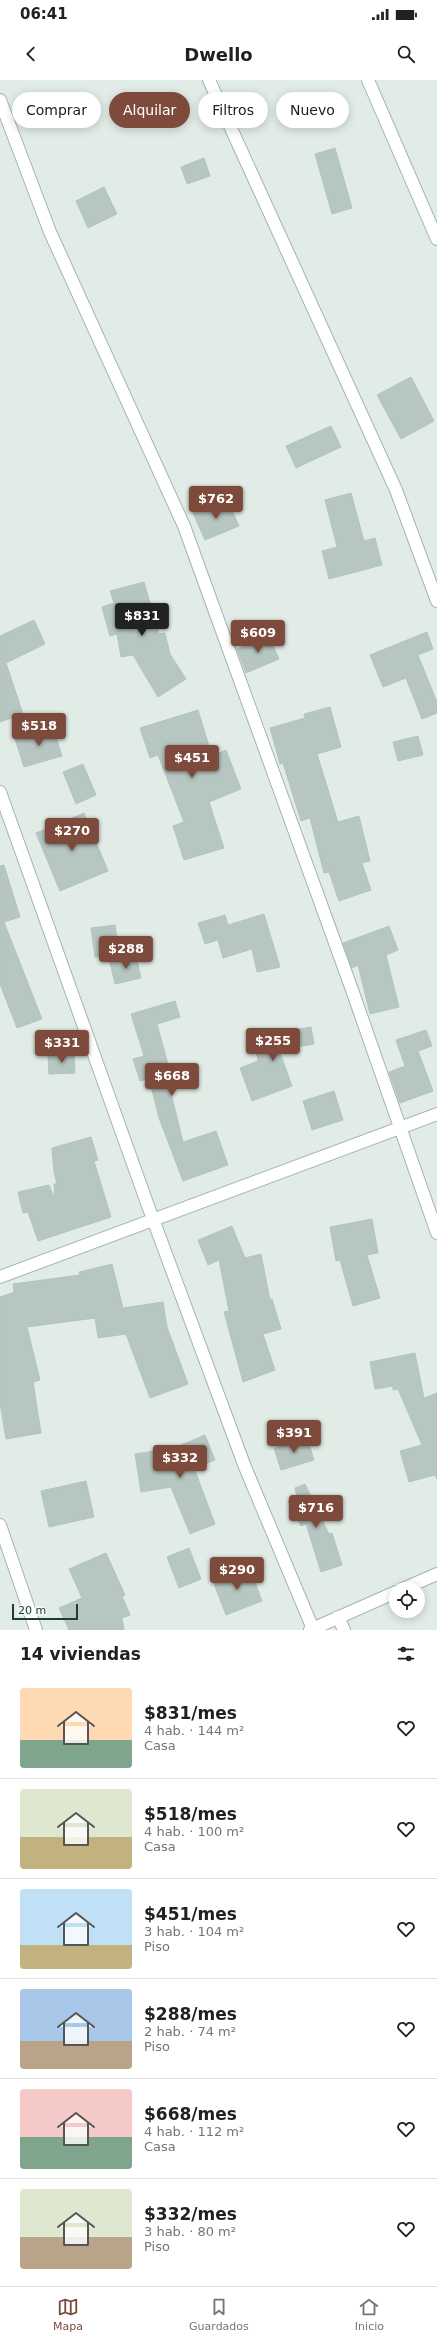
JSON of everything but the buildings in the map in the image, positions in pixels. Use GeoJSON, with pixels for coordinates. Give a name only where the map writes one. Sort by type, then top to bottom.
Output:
{"type":"FeatureCollection","features":[{"type":"Feature","properties":{"kind":"street"},"geometry":{"type":"LineString","coordinates":[[209,80],[396,490],[437,601]]}},
{"type":"Feature","properties":{"kind":"street"},"geometry":{"type":"LineString","coordinates":[[368,80],[437,239]]}},
{"type":"Feature","properties":{"kind":"street"},"geometry":{"type":"LineString","coordinates":[[0,100],[50,232],[184,526],[437,1233]]}},
{"type":"Feature","properties":{"kind":"street"},"geometry":{"type":"LineString","coordinates":[[0,792],[153,1220],[245,1467],[312,1630],[389,1595]]}},
{"type":"Feature","properties":{"kind":"street"},"geometry":{"type":"LineString","coordinates":[[0,1277],[437,1114]]}},
{"type":"Feature","properties":{"kind":"street"},"geometry":{"type":"LineString","coordinates":[[0,1525],[36,1630]]}},
{"type":"Feature","properties":{"kind":"street"},"geometry":{"type":"LineString","coordinates":[[419,1582],[437,1574]]}},
{"type":"Feature","properties":{"kind":"street"},"geometry":{"type":"LineString","coordinates":[[338,1617],[344,1630]]}}]}
